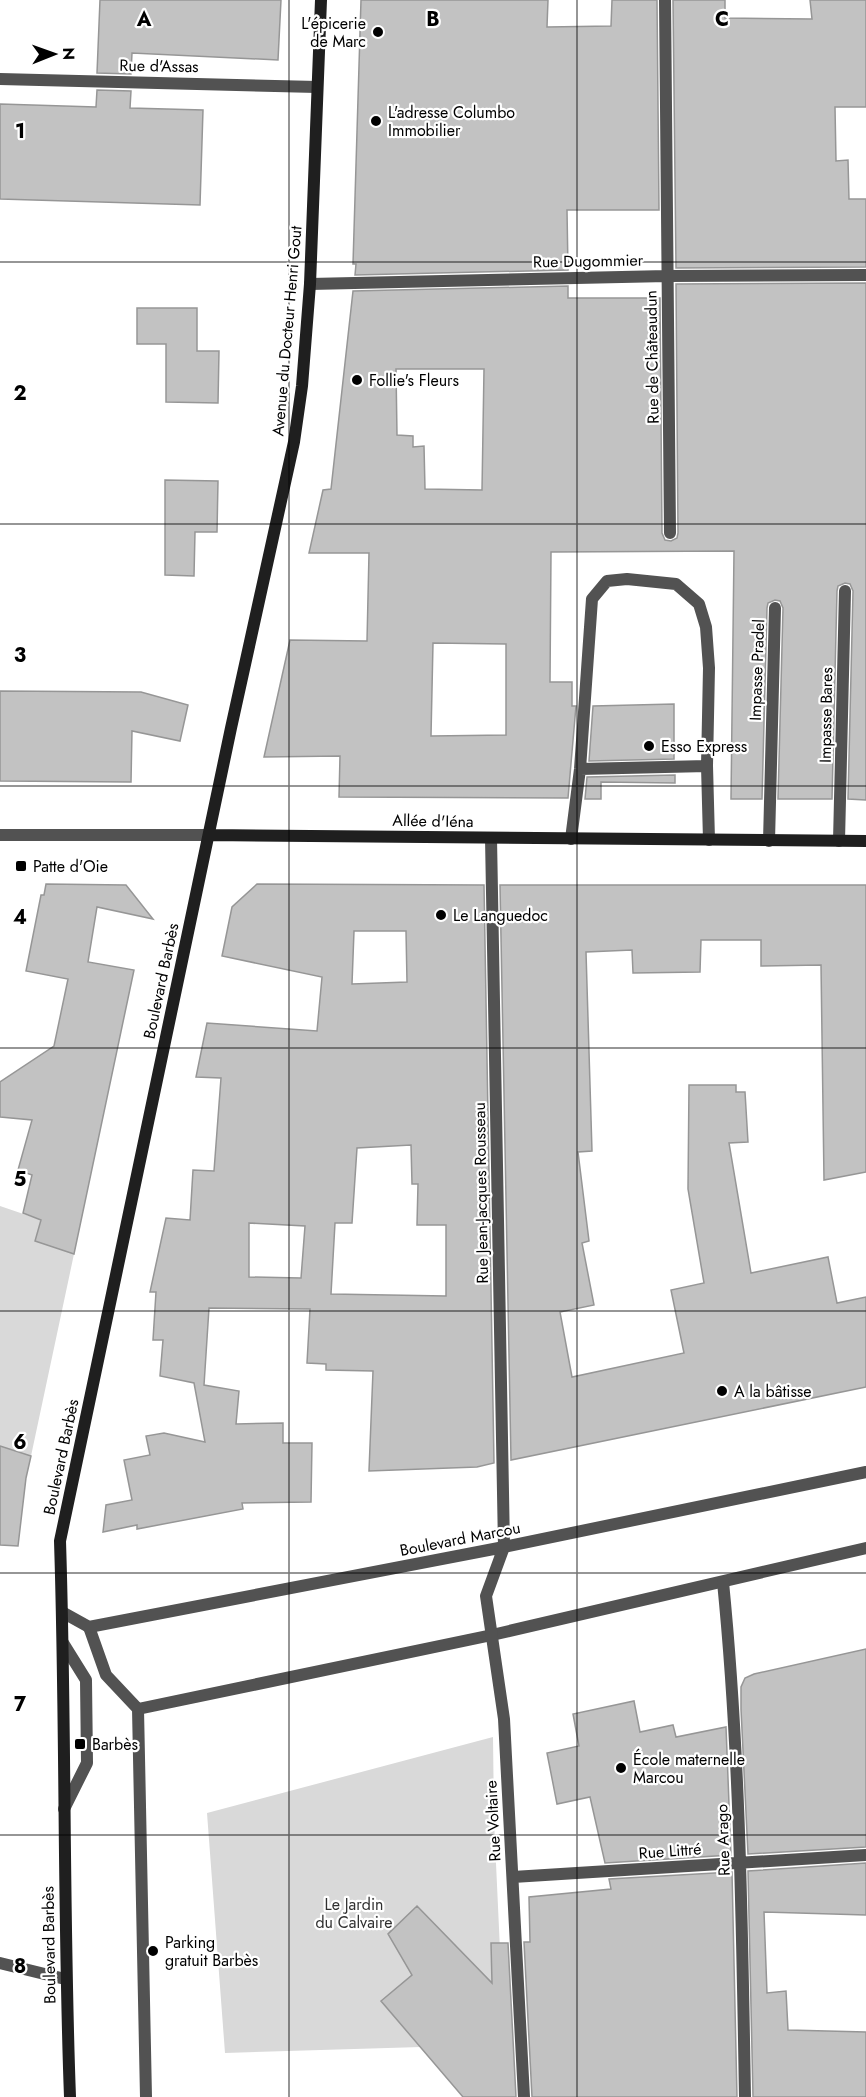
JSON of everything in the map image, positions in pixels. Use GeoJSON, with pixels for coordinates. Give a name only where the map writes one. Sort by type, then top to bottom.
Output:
{"type":"FeatureCollection","features":[{"type":"Feature","properties":{"kind":"main road","name":"Avenue du Docteur Henri Gout"},"geometry":{"type":"LineString","coordinates":[[209,835],[294,442],[302,386],[310,284],[321,0]]}},
{"type":"Feature","properties":{"kind":"main road","name":"Allée d'Iéna"},"geometry":{"type":"LineString","coordinates":[[209,835],[866,841]]}},
{"type":"Feature","properties":{"kind":"main road","name":"Boulevard Barbès"},"geometry":{"type":"LineString","coordinates":[[70,2097],[65,1979],[63,1643],[60,1541],[209,835]]}},
{"type":"Feature","properties":{"kind":"street","name":"Rue de Châteaudun"},"geometry":{"type":"LineString","coordinates":[[665,0],[670,533]]}},
{"type":"Feature","properties":{"kind":"street","name":"Rue d'Assas"},"geometry":{"type":"LineString","coordinates":[[0,79],[317,87]]}},
{"type":"Feature","properties":{"kind":"street","name":"Rue Dugommier"},"geometry":{"type":"LineString","coordinates":[[310,284],[866,274]]}},
{"type":"Feature","properties":{"kind":"street"},"geometry":{"type":"LineString","coordinates":[[571,839],[580,769],[592,599],[607,582],[627,579],[676,584],[699,604],[706,627],[709,668],[707,766],[709,840]]}},
{"type":"Feature","properties":{"kind":"street","name":"Impasse Bares"},"geometry":{"type":"LineString","coordinates":[[839,841],[845,591]]}},
{"type":"Feature","properties":{"kind":"street","name":"Impasse Pradel"},"geometry":{"type":"LineString","coordinates":[[769,841],[775,608]]}},
{"type":"Feature","properties":{"kind":"street"},"geometry":{"type":"LineString","coordinates":[[580,769],[707,766]]}},
{"type":"Feature","properties":{"kind":"street","name":"Allée d'Iéna"},"geometry":{"type":"LineString","coordinates":[[0,835],[209,835]]}},
{"type":"Feature","properties":{"kind":"street","name":"Rue Jean-Jacques Rousseau"},"geometry":{"type":"LineString","coordinates":[[491,838],[504,1547]]}},
{"type":"Feature","properties":{"kind":"street","name":"Boulevard Marcou"},"geometry":{"type":"LineString","coordinates":[[89,1627],[504,1547],[866,1472]]}},
{"type":"Feature","properties":{"kind":"street","name":"Rue Voltaire"},"geometry":{"type":"LineString","coordinates":[[504,1547],[486,1596],[504,1719],[524,2097]]}},
{"type":"Feature","properties":{"kind":"street"},"geometry":{"type":"LineString","coordinates":[[138,1709],[492,1635],[866,1548]]}},
{"type":"Feature","properties":{"kind":"street","name":"Rue Arago"},"geometry":{"type":"LineString","coordinates":[[723,1582],[732,1671],[741,1863],[745,2097]]}},
{"type":"Feature","properties":{"kind":"street"},"geometry":{"type":"LineString","coordinates":[[62,1612],[89,1627],[106,1675],[138,1709],[146,2097]]}},
{"type":"Feature","properties":{"kind":"street"},"geometry":{"type":"LineString","coordinates":[[63,1643],[86,1680],[87,1763],[64,1809]]}},
{"type":"Feature","properties":{"kind":"street","name":"Rue Littré"},"geometry":{"type":"LineString","coordinates":[[513,1877],[866,1855]]}},
{"type":"Feature","properties":{"kind":"street"},"geometry":{"type":"LineString","coordinates":[[0,1963],[65,1979]]}},
{"type":"Feature","properties":{"kind":"green space"},"geometry":{"type":"Polygon","coordinates":[[[0,1206],[41,1220],[35,1241],[74,1254],[31,1456],[0,1446],[0,1206]]]}},
{"type":"Feature","properties":{"kind":"green space","name":"Le Jardin du Calvaire"},"geometry":{"type":"Polygon","coordinates":[[[493,1737],[494,1820],[503,2015],[421,2047],[225,2053],[207,1813],[493,1737]]]}},
{"type":"Feature","properties":{"kind":"building"},"geometry":{"type":"Polygon","coordinates":[[[100,0],[281,0],[278,60],[132,53],[131,74],[97,73],[100,0]]]}},
{"type":"Feature","properties":{"kind":"building"},"geometry":{"type":"Polygon","coordinates":[[[361,0],[548,0],[547,27],[611,26],[612,0],[657,0],[659,210],[567,210],[568,270],[355,275],[356,264],[353,264],[361,0]]]}},
{"type":"Feature","properties":{"kind":"building"},"geometry":{"type":"Polygon","coordinates":[[[673,0],[725,0],[725,18],[812,19],[810,0],[866,0],[866,107],[835,107],[836,161],[848,160],[849,199],[866,199],[866,267],[676,268],[673,0]]]}},
{"type":"Feature","properties":{"kind":"building"},"geometry":{"type":"Polygon","coordinates":[[[97,90],[131,91],[130,108],[203,110],[200,205],[0,199],[0,104],[96,107],[97,90]]]}},
{"type":"Feature","properties":{"kind":"building"},"geometry":{"type":"Polygon","coordinates":[[[866,283],[866,800],[848,799],[853,591],[850,584],[845,583],[838,586],[837,591],[832,799],[778,799],[783,608],[780,601],[775,600],[768,603],[767,608],[762,799],[731,799],[734,551],[551,552],[550,682],[572,682],[572,706],[576,706],[568,798],[339,797],[340,756],[264,757],[290,640],[367,641],[369,553],[309,553],[323,490],[331,489],[353,291],[568,286],[568,298],[660,298],[662,533],[665,540],[671,541],[677,538],[678,533],[676,284],[866,283]],[[396,369],[397,435],[413,436],[413,447],[424,446],[425,489],[482,490],[484,369],[396,369]],[[433,643],[431,736],[506,735],[506,644],[433,643]]]}},
{"type":"Feature","properties":{"kind":"building"},"geometry":{"type":"Polygon","coordinates":[[[137,308],[197,308],[197,351],[219,351],[218,403],[166,402],[166,344],[137,344],[137,308]]]}},
{"type":"Feature","properties":{"kind":"building"},"geometry":{"type":"Polygon","coordinates":[[[165,480],[218,481],[217,532],[195,532],[194,576],[165,575],[165,480]]]}},
{"type":"Feature","properties":{"kind":"building"},"geometry":{"type":"Polygon","coordinates":[[[0,691],[141,692],[188,705],[180,741],[132,731],[131,782],[0,781],[0,691]]]}},
{"type":"Feature","properties":{"kind":"building"},"geometry":{"type":"Polygon","coordinates":[[[674,704],[674,759],[589,761],[593,706],[674,704]]]}},
{"type":"Feature","properties":{"kind":"building"},"geometry":{"type":"Polygon","coordinates":[[[675,775],[675,783],[601,782],[601,799],[585,799],[587,777],[675,775]]]}},
{"type":"Feature","properties":{"kind":"building"},"geometry":{"type":"Polygon","coordinates":[[[46,884],[126,885],[153,919],[97,907],[88,962],[134,970],[74,1254],[35,1241],[41,1220],[23,1213],[32,1175],[18,1170],[32,1120],[0,1117],[0,1082],[54,1046],[68,979],[26,971],[41,895],[44,895],[46,884]]]}},
{"type":"Feature","properties":{"kind":"building"},"geometry":{"type":"Polygon","coordinates":[[[257,884],[484,885],[494,1463],[477,1467],[369,1471],[373,1371],[326,1370],[326,1364],[307,1363],[310,1309],[209,1308],[204,1385],[239,1391],[236,1424],[283,1423],[283,1443],[312,1443],[311,1502],[242,1503],[243,1509],[137,1529],[137,1525],[103,1532],[106,1505],[132,1500],[124,1460],[150,1455],[146,1436],[164,1433],[205,1442],[194,1383],[160,1376],[163,1340],[153,1340],[156,1292],[150,1292],[166,1218],[190,1220],[193,1170],[214,1171],[221,1078],[196,1077],[207,1023],[317,1031],[322,977],[222,956],[232,907],[257,884]],[[354,931],[352,984],[407,982],[406,931],[354,931]],[[411,1145],[357,1148],[352,1223],[335,1223],[331,1294],[446,1296],[446,1225],[417,1225],[418,1184],[412,1184],[411,1145]],[[249,1223],[249,1277],[301,1278],[305,1226],[249,1223]]]}},
{"type":"Feature","properties":{"kind":"building"},"geometry":{"type":"Polygon","coordinates":[[[500,885],[866,885],[866,1172],[824,1180],[821,965],[761,966],[761,940],[701,940],[700,972],[633,973],[632,950],[586,952],[592,1151],[578,1152],[589,1241],[582,1243],[594,1305],[560,1312],[572,1377],[684,1353],[671,1290],[704,1283],[688,1189],[689,1085],[736,1085],[736,1092],[745,1092],[748,1142],[729,1143],[751,1273],[828,1257],[837,1303],[866,1297],[866,1387],[511,1460],[500,885]]]}},
{"type":"Feature","properties":{"kind":"building"},"geometry":{"type":"Polygon","coordinates":[[[0,1446],[31,1456],[26,1478],[18,1546],[0,1545],[0,1446]]]}},
{"type":"Feature","properties":{"kind":"building"},"geometry":{"type":"Polygon","coordinates":[[[866,1649],[866,1847],[748,1854],[741,1709],[741,1687],[745,1678],[866,1649]]]}},
{"type":"Feature","properties":{"kind":"building","name":"École maternelle Marcou"},"geometry":{"type":"Polygon","coordinates":[[[634,1701],[640,1732],[673,1725],[676,1737],[726,1727],[731,1855],[605,1863],[590,1797],[557,1804],[547,1753],[579,1746],[573,1714],[634,1701]]]}},
{"type":"Feature","properties":{"kind":"building"},"geometry":{"type":"Polygon","coordinates":[[[866,1863],[866,1915],[764,1912],[767,1993],[786,1991],[788,2030],[866,2032],[866,2097],[753,2097],[748,1871],[866,1863]]]}},
{"type":"Feature","properties":{"kind":"building"},"geometry":{"type":"Polygon","coordinates":[[[732,1872],[737,2097],[532,2097],[524,1942],[530,1942],[529,1897],[611,1889],[609,1879],[732,1872]]]}},
{"type":"Feature","properties":{"kind":"building"},"geometry":{"type":"Polygon","coordinates":[[[417,1906],[492,1983],[491,1943],[508,1943],[516,2097],[463,2097],[381,2001],[412,1975],[388,1934],[417,1906]]]}},
{"type":"Feature","properties":{"kind":"place","name":"L'épicerie de Marc"},"geometry":{"type":"Point","coordinates":[378,32]}},
{"type":"Feature","properties":{"kind":"place","name":"L'adresse Columbo Immobilier"},"geometry":{"type":"Point","coordinates":[376,121]}},
{"type":"Feature","properties":{"kind":"place","name":"Follie's Fleurs"},"geometry":{"type":"Point","coordinates":[357,380]}},
{"type":"Feature","properties":{"kind":"place","name":"Esso Express"},"geometry":{"type":"Point","coordinates":[649,746]}},
{"type":"Feature","properties":{"kind":"place","name":"Patte d'Oie"},"geometry":{"type":"Point","coordinates":[21,866]}},
{"type":"Feature","properties":{"kind":"place","name":"Le Languedoc"},"geometry":{"type":"Point","coordinates":[441,915]}},
{"type":"Feature","properties":{"kind":"place","name":"A la bâtisse"},"geometry":{"type":"Point","coordinates":[722,1391]}},
{"type":"Feature","properties":{"kind":"place","name":"Barbès"},"geometry":{"type":"Point","coordinates":[80,1744]}},
{"type":"Feature","properties":{"kind":"place","name":"École maternelle Marcou"},"geometry":{"type":"Point","coordinates":[621,1768]}},
{"type":"Feature","properties":{"kind":"place","name":"Parking gratuit Barbès"},"geometry":{"type":"Point","coordinates":[153,1951]}}]}
